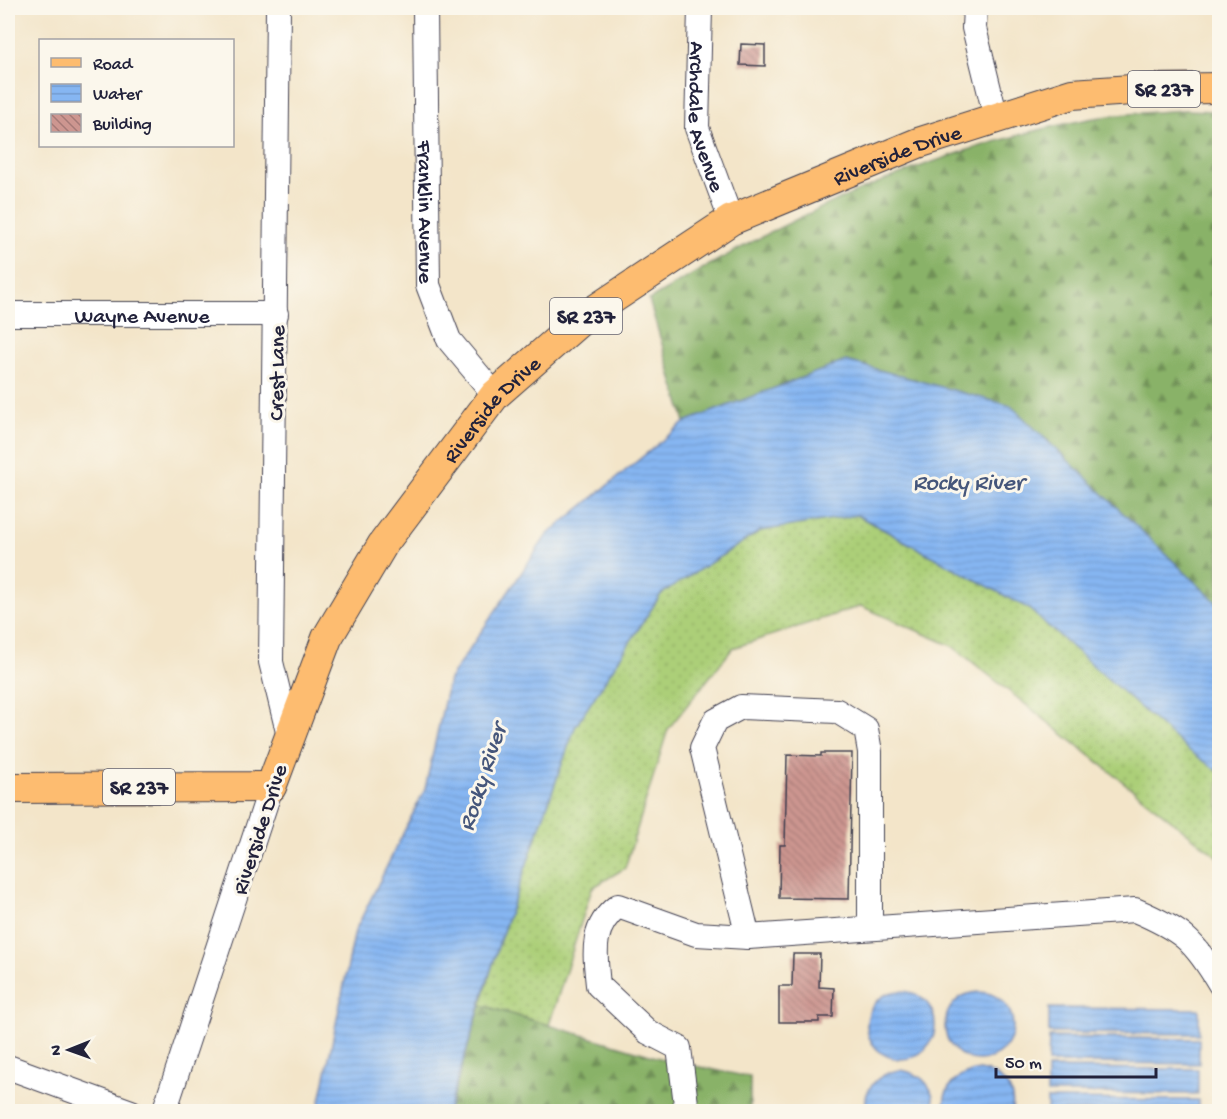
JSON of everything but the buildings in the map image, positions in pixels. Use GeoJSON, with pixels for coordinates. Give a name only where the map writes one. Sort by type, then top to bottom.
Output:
{"type":"FeatureCollection","features":[{"type":"Feature","properties":{"kind":"main road","name":"Riverside Drive"},"geometry":{"type":"LineString","coordinates":[[271,787],[327,638],[382,544],[495,395],[583,318],[731,220],[918,144],[1072,94],[1147,89],[1220,88]]}},
{"type":"Feature","properties":{"kind":"main road","name":"SR 237"},"geometry":{"type":"LineString","coordinates":[[8,788],[271,787]]}},
{"type":"Feature","properties":{"kind":"street","name":"Crest Lane"},"geometry":{"type":"LineString","coordinates":[[278,8],[271,662],[289,736]]}},
{"type":"Feature","properties":{"kind":"street","name":"Franklin Avenue"},"geometry":{"type":"LineString","coordinates":[[425,8],[428,285],[449,340],[495,395]]}},
{"type":"Feature","properties":{"kind":"street","name":"Archdale Avenue"},"geometry":{"type":"LineString","coordinates":[[700,8],[697,128],[731,220]]}},
{"type":"Feature","properties":{"kind":"street"},"geometry":{"type":"LineString","coordinates":[[975,8],[974,28],[996,118]]}},
{"type":"Feature","properties":{"kind":"street","name":"Wayne Avenue"},"geometry":{"type":"LineString","coordinates":[[8,314],[276,314]]}},
{"type":"Feature","properties":{"kind":"street"},"geometry":{"type":"LineString","coordinates":[[748,937],[702,747],[716,721],[741,707],[837,711],[866,729],[870,752],[870,928]]}},
{"type":"Feature","properties":{"kind":"street","name":"Riverside Drive"},"geometry":{"type":"LineString","coordinates":[[164,1112],[271,787]]}},
{"type":"Feature","properties":{"kind":"street"},"geometry":{"type":"LineString","coordinates":[[687,1112],[680,1048],[648,1032],[598,985],[594,944],[606,915],[618,906],[696,934],[748,937],[1136,910],[1171,925],[1187,937],[1220,984]]}},
{"type":"Feature","properties":{"kind":"street"},"geometry":{"type":"LineString","coordinates":[[8,1067],[131,1112]]}},
{"type":"Feature","properties":{"kind":"green space"},"geometry":{"type":"Polygon","coordinates":[[[1183,110],[1219,111],[1219,605],[1010,406],[846,361],[685,422],[649,300],[700,270],[805,215],[913,169],[1026,133],[1084,120],[1183,110]]]}},
{"type":"Feature","properties":{"kind":"green space"},"geometry":{"type":"Polygon","coordinates":[[[856,515],[1028,608],[1187,749],[1219,771],[1219,858],[952,646],[861,606],[733,648],[668,729],[625,868],[592,888],[549,1025],[481,1005],[500,940],[575,727],[661,594],[760,531],[856,515]]]}},
{"type":"Feature","properties":{"kind":"green space"},"geometry":{"type":"Polygon","coordinates":[[[481,1005],[670,1061],[750,1077],[750,1111],[448,1112],[481,1005]]]}},
{"type":"Feature","properties":{"kind":"water","name":"Rocky River"},"geometry":{"type":"Polygon","coordinates":[[[846,361],[1011,406],[1219,605],[1219,772],[1187,749],[1028,608],[857,515],[760,531],[661,594],[575,727],[500,940],[448,1111],[318,1111],[355,931],[425,789],[449,679],[547,535],[685,422],[846,361]]]}},
{"type":"Feature","properties":{"kind":"water"},"geometry":{"type":"Polygon","coordinates":[[[901,991],[914,993],[925,1001],[933,1012],[935,1025],[933,1038],[925,1049],[914,1057],[901,1059],[888,1057],[877,1049],[869,1038],[867,1025],[869,1012],[877,1001],[888,993],[901,991]]]}},
{"type":"Feature","properties":{"kind":"water"},"geometry":{"type":"Polygon","coordinates":[[[979,992],[992,995],[1003,1002],[1010,1013],[1013,1026],[1010,1039],[1003,1050],[992,1057],[979,1060],[966,1057],[955,1050],[948,1039],[945,1026],[948,1013],[955,1002],[966,995],[979,992]]]}},
{"type":"Feature","properties":{"kind":"water"},"geometry":{"type":"Polygon","coordinates":[[[1049,1008],[1199,1009],[1199,1034],[1049,1033],[1049,1008]]]}},
{"type":"Feature","properties":{"kind":"water"},"geometry":{"type":"Polygon","coordinates":[[[1049,1037],[1199,1039],[1199,1064],[1048,1063],[1049,1037]]]}},
{"type":"Feature","properties":{"kind":"water"},"geometry":{"type":"Polygon","coordinates":[[[1047,1068],[1198,1069],[1198,1094],[1047,1093],[1047,1068]]]}},
{"type":"Feature","properties":{"kind":"water"},"geometry":{"type":"Polygon","coordinates":[[[900,1070],[915,1074],[926,1083],[933,1095],[933,1111],[867,1111],[867,1096],[873,1083],[885,1075],[900,1070]]]}},
{"type":"Feature","properties":{"kind":"water"},"geometry":{"type":"Polygon","coordinates":[[[979,1070],[994,1074],[1005,1083],[1013,1103],[1012,1111],[945,1111],[946,1095],[952,1083],[964,1075],[979,1070]]]}},
{"type":"Feature","properties":{"kind":"water"},"geometry":{"type":"Polygon","coordinates":[[[1047,1099],[1198,1100],[1198,1111],[1047,1111],[1047,1099]]]}}]}
